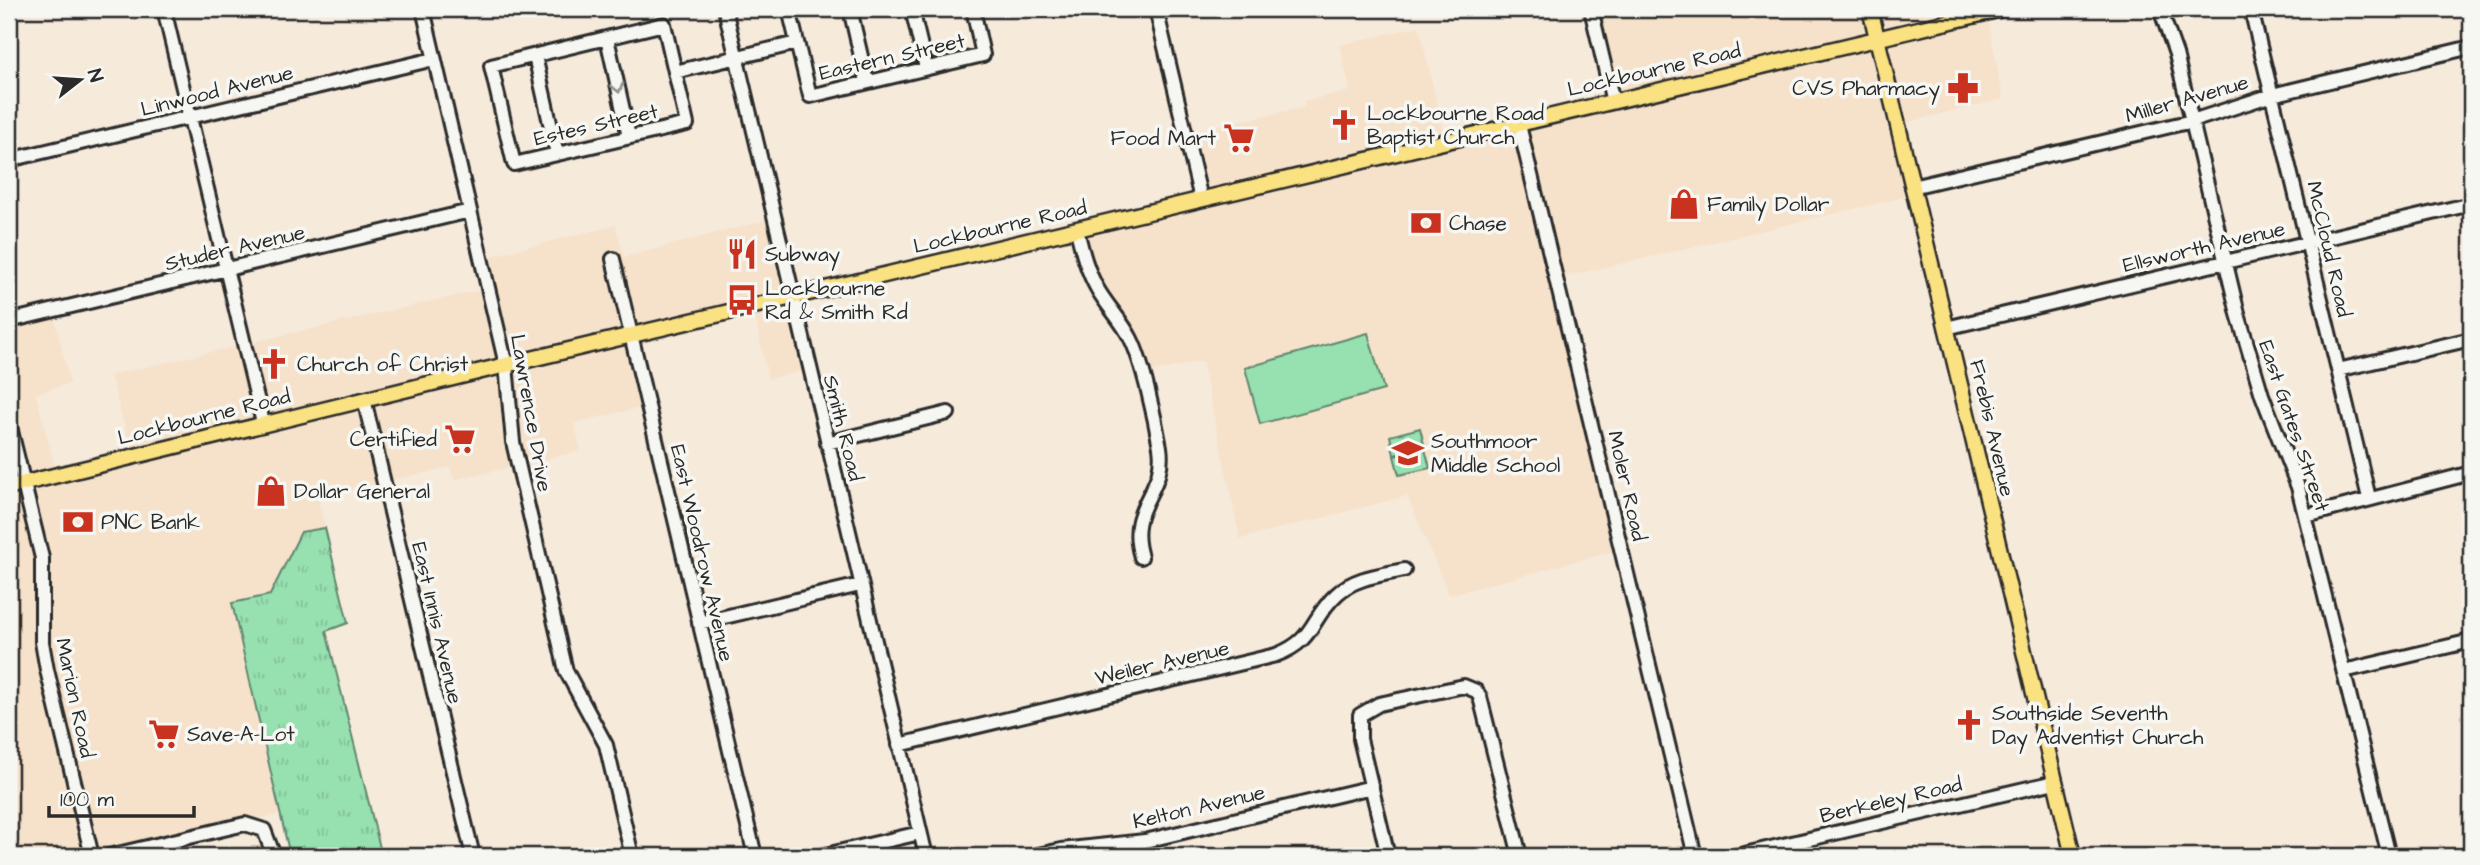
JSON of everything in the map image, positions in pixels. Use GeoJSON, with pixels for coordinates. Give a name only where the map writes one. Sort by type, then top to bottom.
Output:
{"type":"FeatureCollection","features":[{"type":"Feature","properties":{"kind":"main road","name":"Frebis Avenue"},"geometry":{"type":"LineString","coordinates":[[1870,9],[2073,856]]}},
{"type":"Feature","properties":{"kind":"main road","name":"Lockbourne Road"},"geometry":{"type":"LineString","coordinates":[[9,487],[263,423],[2002,9]]}},
{"type":"Feature","properties":{"kind":"street"},"geometry":{"type":"LineString","coordinates":[[163,9],[263,423]]}},
{"type":"Feature","properties":{"kind":"street","name":"Lawrence Drive"},"geometry":{"type":"LineString","coordinates":[[423,9],[506,365],[513,442],[566,671],[606,745],[632,856]]}},
{"type":"Feature","properties":{"kind":"street","name":"Smith Road"},"geometry":{"type":"LineString","coordinates":[[725,9],[791,298],[926,856]]}},
{"type":"Feature","properties":{"kind":"street"},"geometry":{"type":"LineString","coordinates":[[557,154],[535,56],[664,24],[675,72],[797,43],[789,9]]}},
{"type":"Feature","properties":{"kind":"street"},"geometry":{"type":"LineString","coordinates":[[850,9],[867,82]]}},
{"type":"Feature","properties":{"kind":"street"},"geometry":{"type":"LineString","coordinates":[[912,9],[926,68]]}},
{"type":"Feature","properties":{"kind":"street","name":"Eastern Street"},"geometry":{"type":"LineString","coordinates":[[797,43],[810,96],[983,55],[973,9]]}},
{"type":"Feature","properties":{"kind":"street"},"geometry":{"type":"LineString","coordinates":[[1156,9],[1201,200]]}},
{"type":"Feature","properties":{"kind":"street"},"geometry":{"type":"LineString","coordinates":[[1591,9],[1613,102]]}},
{"type":"Feature","properties":{"kind":"street","name":"East Gates Street"},"geometry":{"type":"LineString","coordinates":[[2160,9],[2172,41],[2251,360],[2306,516],[2389,856]]}},
{"type":"Feature","properties":{"kind":"street","name":"McCloud Road"},"geometry":{"type":"LineString","coordinates":[[2251,9],[2369,498]]}},
{"type":"Feature","properties":{"kind":"street"},"geometry":{"type":"LineString","coordinates":[[607,38],[629,137]]}},
{"type":"Feature","properties":{"kind":"street","name":"Miller Avenue"},"geometry":{"type":"LineString","coordinates":[[1912,187],[2192,121],[2272,95],[2471,47]]}},
{"type":"Feature","properties":{"kind":"street","name":"Estes Street"},"geometry":{"type":"LineString","coordinates":[[535,56],[491,66],[514,164],[687,124],[675,72]]}},
{"type":"Feature","properties":{"kind":"street","name":"Linwood Avenue"},"geometry":{"type":"LineString","coordinates":[[9,160],[434,58]]}},
{"type":"Feature","properties":{"kind":"street","name":"Moler Road"},"geometry":{"type":"LineString","coordinates":[[1518,125],[1695,856]]}},
{"type":"Feature","properties":{"kind":"street","name":"Ellsworth Avenue"},"geometry":{"type":"LineString","coordinates":[[1946,328],[2471,204]]}},
{"type":"Feature","properties":{"kind":"street","name":"Studer Avenue"},"geometry":{"type":"LineString","coordinates":[[9,321],[470,211]]}},
{"type":"Feature","properties":{"kind":"street"},"geometry":{"type":"LineString","coordinates":[[1077,230],[1086,265],[1098,290],[1131,339],[1160,447],[1160,475],[1144,502],[1137,524],[1141,558]]}},
{"type":"Feature","properties":{"kind":"street","name":"East Woodrow Avenue"},"geometry":{"type":"LineString","coordinates":[[612,259],[755,856]]}},
{"type":"Feature","properties":{"kind":"street"},"geometry":{"type":"LineString","coordinates":[[2338,370],[2471,339]]}},
{"type":"Feature","properties":{"kind":"street","name":"East Innis Avenue"},"geometry":{"type":"LineString","coordinates":[[364,399],[473,856]]}},
{"type":"Feature","properties":{"kind":"street"},"geometry":{"type":"LineString","coordinates":[[827,443],[948,413]]}},
{"type":"Feature","properties":{"kind":"street","name":"Marion Road"},"geometry":{"type":"LineString","coordinates":[[9,423],[44,570],[42,642],[92,856]]}},
{"type":"Feature","properties":{"kind":"street"},"geometry":{"type":"LineString","coordinates":[[2306,516],[2471,473]]}},
{"type":"Feature","properties":{"kind":"street","name":"Weiler Avenue"},"geometry":{"type":"LineString","coordinates":[[899,745],[1276,655],[1303,641],[1329,603],[1344,589],[1363,579],[1404,570]]}},
{"type":"Feature","properties":{"kind":"street"},"geometry":{"type":"LineString","coordinates":[[699,623],[860,585]]}},
{"type":"Feature","properties":{"kind":"street"},"geometry":{"type":"LineString","coordinates":[[2344,671],[2471,641]]}},
{"type":"Feature","properties":{"kind":"street"},"geometry":{"type":"LineString","coordinates":[[1388,856],[1357,726],[1360,715],[1380,704],[1464,685],[1476,691],[1485,713],[1520,856]]}},
{"type":"Feature","properties":{"kind":"street","name":"Berkeley Road"},"geometry":{"type":"LineString","coordinates":[[1736,856],[2055,782]]}},
{"type":"Feature","properties":{"kind":"street","name":"Kelton Avenue"},"geometry":{"type":"LineString","coordinates":[[1033,856],[1061,850],[1145,841],[1372,787]]}},
{"type":"Feature","properties":{"kind":"street"},"geometry":{"type":"LineString","coordinates":[[108,856],[245,824],[264,830],[274,856]]}},
{"type":"Feature","properties":{"kind":"street"},"geometry":{"type":"LineString","coordinates":[[821,856],[920,833]]}},
{"type":"Feature","properties":{"kind":"shaded area"},"geometry":{"type":"Polygon","coordinates":[[[1648,9],[1966,9],[1967,17],[1987,12],[2003,99],[1900,124],[1917,194],[1552,280],[1619,550],[1449,595],[1407,496],[1240,539],[1202,361],[1144,374],[1087,267],[1077,228],[1199,199],[1185,133],[1305,107],[1304,101],[1350,91],[1340,45],[1419,26],[1446,141],[1613,102],[1596,21],[1648,9]]]}},
{"type":"Feature","properties":{"kind":"shaded area"},"geometry":{"type":"Polygon","coordinates":[[[774,218],[808,370],[768,379],[753,307],[633,335],[648,406],[574,423],[581,451],[454,480],[450,467],[318,497],[325,528],[301,532],[270,595],[232,604],[281,814],[93,853],[93,856],[9,856],[9,323],[53,312],[70,383],[36,394],[57,475],[133,456],[110,375],[485,289],[479,259],[616,225],[624,257],[774,218]]]}},
{"type":"Feature","properties":{"kind":"green space"},"geometry":{"type":"Polygon","coordinates":[[[1368,333],[1384,390],[1260,424],[1245,368],[1368,333]]]}},
{"type":"Feature","properties":{"kind":"green space"},"geometry":{"type":"Polygon","coordinates":[[[1420,428],[1425,448],[1394,455],[1390,436],[1420,428]]]}},
{"type":"Feature","properties":{"kind":"green space"},"geometry":{"type":"Polygon","coordinates":[[[1425,449],[1430,468],[1399,475],[1394,456],[1425,449]]]}},
{"type":"Feature","properties":{"kind":"green space"},"geometry":{"type":"Polygon","coordinates":[[[325,528],[348,623],[326,631],[382,856],[290,856],[232,603],[270,595],[301,532],[325,528]]]}},
{"type":"Feature","properties":{"kind":"place","name":"CVS Pharmacy"},"geometry":{"type":"Point","coordinates":[1963,88]}},
{"type":"Feature","properties":{"kind":"place","name":"Lockbourne Road Baptist Church"},"geometry":{"type":"Point","coordinates":[1344,125]}},
{"type":"Feature","properties":{"kind":"place","name":"Food Mart"},"geometry":{"type":"Point","coordinates":[1239,138]}},
{"type":"Feature","properties":{"kind":"place","name":"Family Dollar"},"geometry":{"type":"Point","coordinates":[1684,204]}},
{"type":"Feature","properties":{"kind":"place","name":"Chase"},"geometry":{"type":"Point","coordinates":[1426,223]}},
{"type":"Feature","properties":{"kind":"place","name":"Subway"},"geometry":{"type":"Point","coordinates":[742,254]}},
{"type":"Feature","properties":{"kind":"place","name":"Lockbourne Rd & Smith Rd"},"geometry":{"type":"Point","coordinates":[742,300]}},
{"type":"Feature","properties":{"kind":"place","name":"Church of Christ"},"geometry":{"type":"Point","coordinates":[274,364]}},
{"type":"Feature","properties":{"kind":"place","name":"Certified"},"geometry":{"type":"Point","coordinates":[460,439]}},
{"type":"Feature","properties":{"kind":"place","name":"Southmoor Middle School"},"geometry":{"type":"Point","coordinates":[1408,453]}},
{"type":"Feature","properties":{"kind":"place","name":"Dollar General"},"geometry":{"type":"Point","coordinates":[271,491]}},
{"type":"Feature","properties":{"kind":"place","name":"PNC Bank"},"geometry":{"type":"Point","coordinates":[78,522]}},
{"type":"Feature","properties":{"kind":"place","name":"Southside Seventh Day Adventist Church"},"geometry":{"type":"Point","coordinates":[1969,725]}},
{"type":"Feature","properties":{"kind":"place","name":"Save-A-Lot"},"geometry":{"type":"Point","coordinates":[164,734]}}]}
